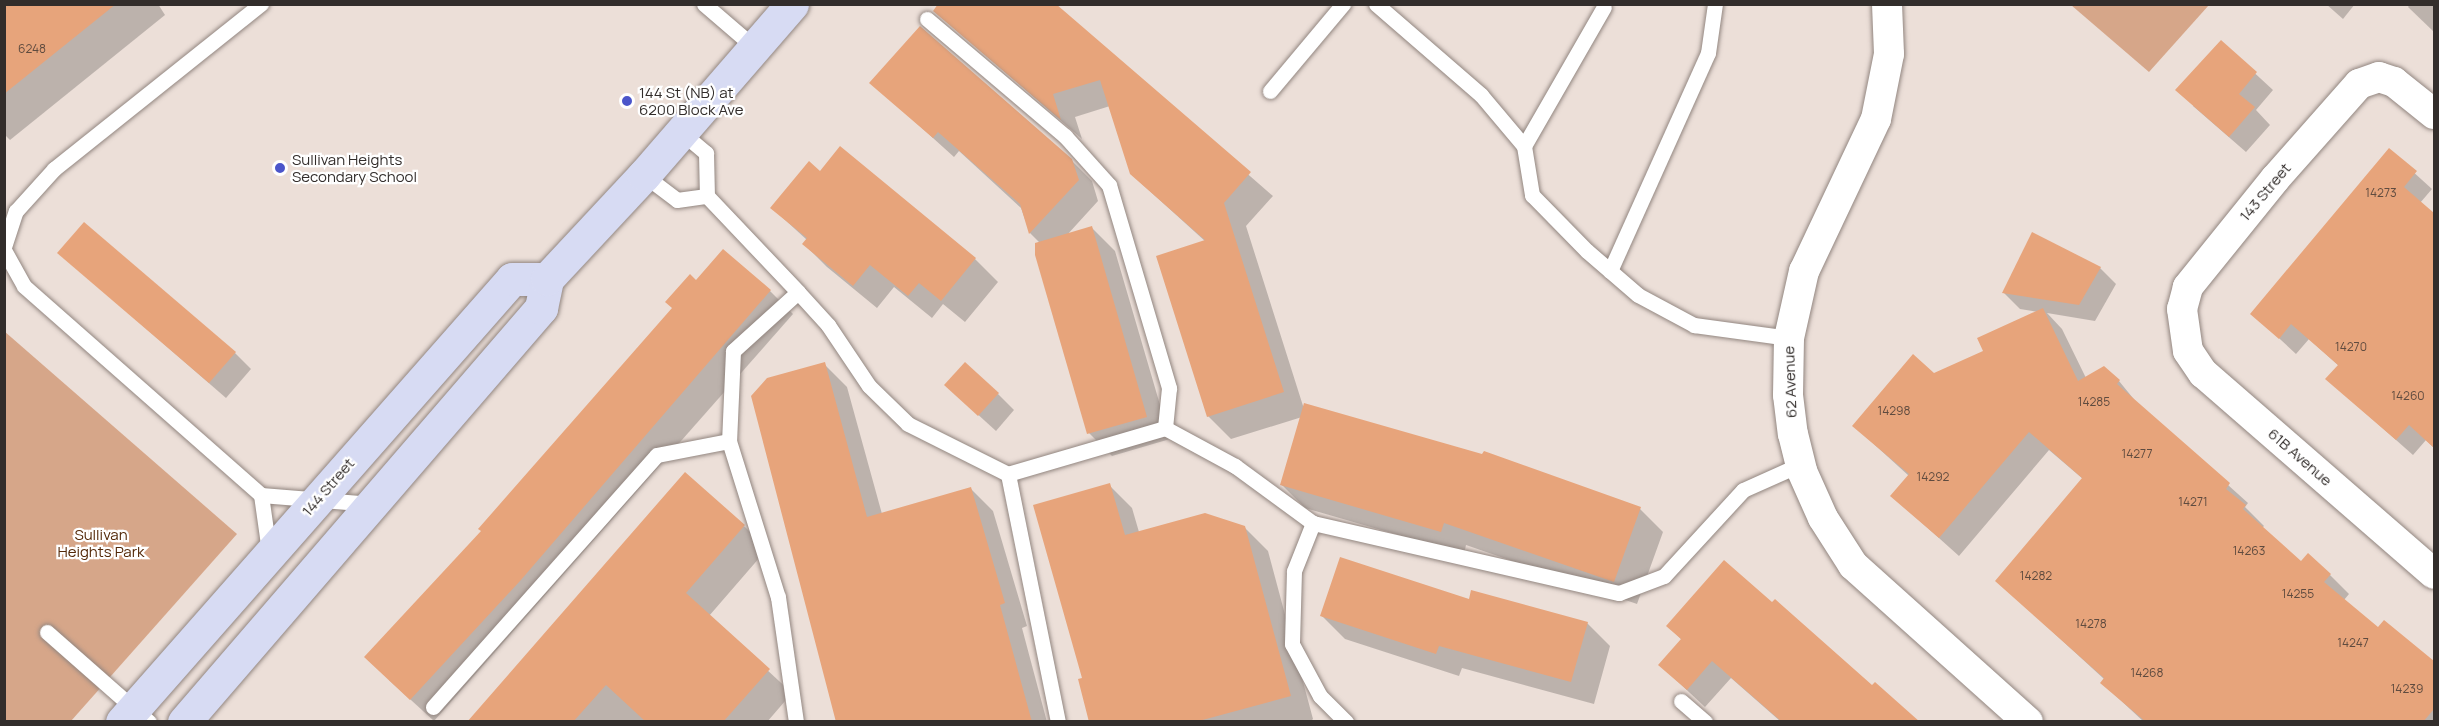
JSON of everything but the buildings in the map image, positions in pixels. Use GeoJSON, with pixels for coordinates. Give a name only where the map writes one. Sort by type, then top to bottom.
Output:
{"type":"FeatureCollection","features":[{"type":"Feature","properties":{"kind":"main road"},"geometry":{"type":"LineString","coordinates":[[184,722],[541,308],[547,279],[644,175],[792,4]]}},
{"type":"Feature","properties":{"kind":"main road","name":"144 Street"},"geometry":{"type":"LineString","coordinates":[[135,717],[269,555],[512,279],[547,279]]}},
{"type":"Feature","properties":{"kind":"street","name":"62 Avenue"},"geometry":{"type":"LineString","coordinates":[[1887,4],[1889,54],[1876,119],[1804,271],[1789,338],[1788,394],[1801,464],[1823,518],[1853,565],[2028,722]]}},
{"type":"Feature","properties":{"kind":"street","name":"143 Street"},"geometry":{"type":"LineString","coordinates":[[2182,328],[2188,287],[2359,84],[2379,77],[2407,90],[2434,114]]}},
{"type":"Feature","properties":{"kind":"street","name":"61B Avenue"},"geometry":{"type":"LineString","coordinates":[[2182,328],[2188,351],[2203,373],[2434,574]]}},
{"type":"Feature","properties":{"kind":"lane"},"geometry":{"type":"LineString","coordinates":[[261,4],[54,169],[16,211],[4,249],[24,286],[261,495],[373,504]]}},
{"type":"Feature","properties":{"kind":"lane"},"geometry":{"type":"LineString","coordinates":[[704,4],[754,47]]}},
{"type":"Feature","properties":{"kind":"lane"},"geometry":{"type":"LineString","coordinates":[[1270,91],[1343,4]]}},
{"type":"Feature","properties":{"kind":"lane"},"geometry":{"type":"LineString","coordinates":[[1376,4],[1481,95],[1524,146],[1532,195],[1638,295],[1694,326],[1789,338]]}},
{"type":"Feature","properties":{"kind":"lane"},"geometry":{"type":"LineString","coordinates":[[1610,270],[1708,53],[1714,4]]}},
{"type":"Feature","properties":{"kind":"lane"},"geometry":{"type":"LineString","coordinates":[[1524,146],[1604,7]]}},
{"type":"Feature","properties":{"kind":"lane"},"geometry":{"type":"LineString","coordinates":[[927,19],[1065,136],[1109,185],[1169,388],[1165,428]]}},
{"type":"Feature","properties":{"kind":"lane"},"geometry":{"type":"LineString","coordinates":[[681,132],[706,153],[707,196],[828,325],[869,386],[908,424],[1008,474],[1165,428],[1235,466],[1313,523],[1619,593],[1664,576],[1743,490],[1801,464]]}},
{"type":"Feature","properties":{"kind":"lane"},"geometry":{"type":"LineString","coordinates":[[644,175],[677,200],[707,196]]}},
{"type":"Feature","properties":{"kind":"lane"},"geometry":{"type":"LineString","coordinates":[[796,722],[778,597],[729,441],[733,351],[798,292]]}},
{"type":"Feature","properties":{"kind":"lane"},"geometry":{"type":"LineString","coordinates":[[433,707],[657,455],[729,441]]}},
{"type":"Feature","properties":{"kind":"lane"},"geometry":{"type":"LineString","coordinates":[[1008,474],[1058,722]]}},
{"type":"Feature","properties":{"kind":"lane"},"geometry":{"type":"LineString","coordinates":[[261,495],[269,555]]}},
{"type":"Feature","properties":{"kind":"lane"},"geometry":{"type":"LineString","coordinates":[[1313,523],[1294,571],[1292,644],[1320,696],[1346,722]]}},
{"type":"Feature","properties":{"kind":"lane"},"geometry":{"type":"LineString","coordinates":[[47,632],[135,717]]}},
{"type":"Feature","properties":{"kind":"lane"},"geometry":{"type":"LineString","coordinates":[[1681,701],[1705,722]]}},
{"type":"Feature","properties":{"kind":"green space"},"geometry":{"type":"Polygon","coordinates":[[[2071,5],[2209,5],[2149,72],[2071,5]]]}},
{"type":"Feature","properties":{"kind":"green space","name":"Sullivan Heights Park"},"geometry":{"type":"Polygon","coordinates":[[[4,331],[237,534],[71,721],[5,721],[4,331]]]}},
{"type":"Feature","properties":{"kind":"place","name":"144 St (NB) at 6200 Block Ave"},"geometry":{"type":"Point","coordinates":[627,101]}},
{"type":"Feature","properties":{"kind":"place","name":"Sullivan Heights Secondary School"},"geometry":{"type":"Point","coordinates":[280,168]}}]}
